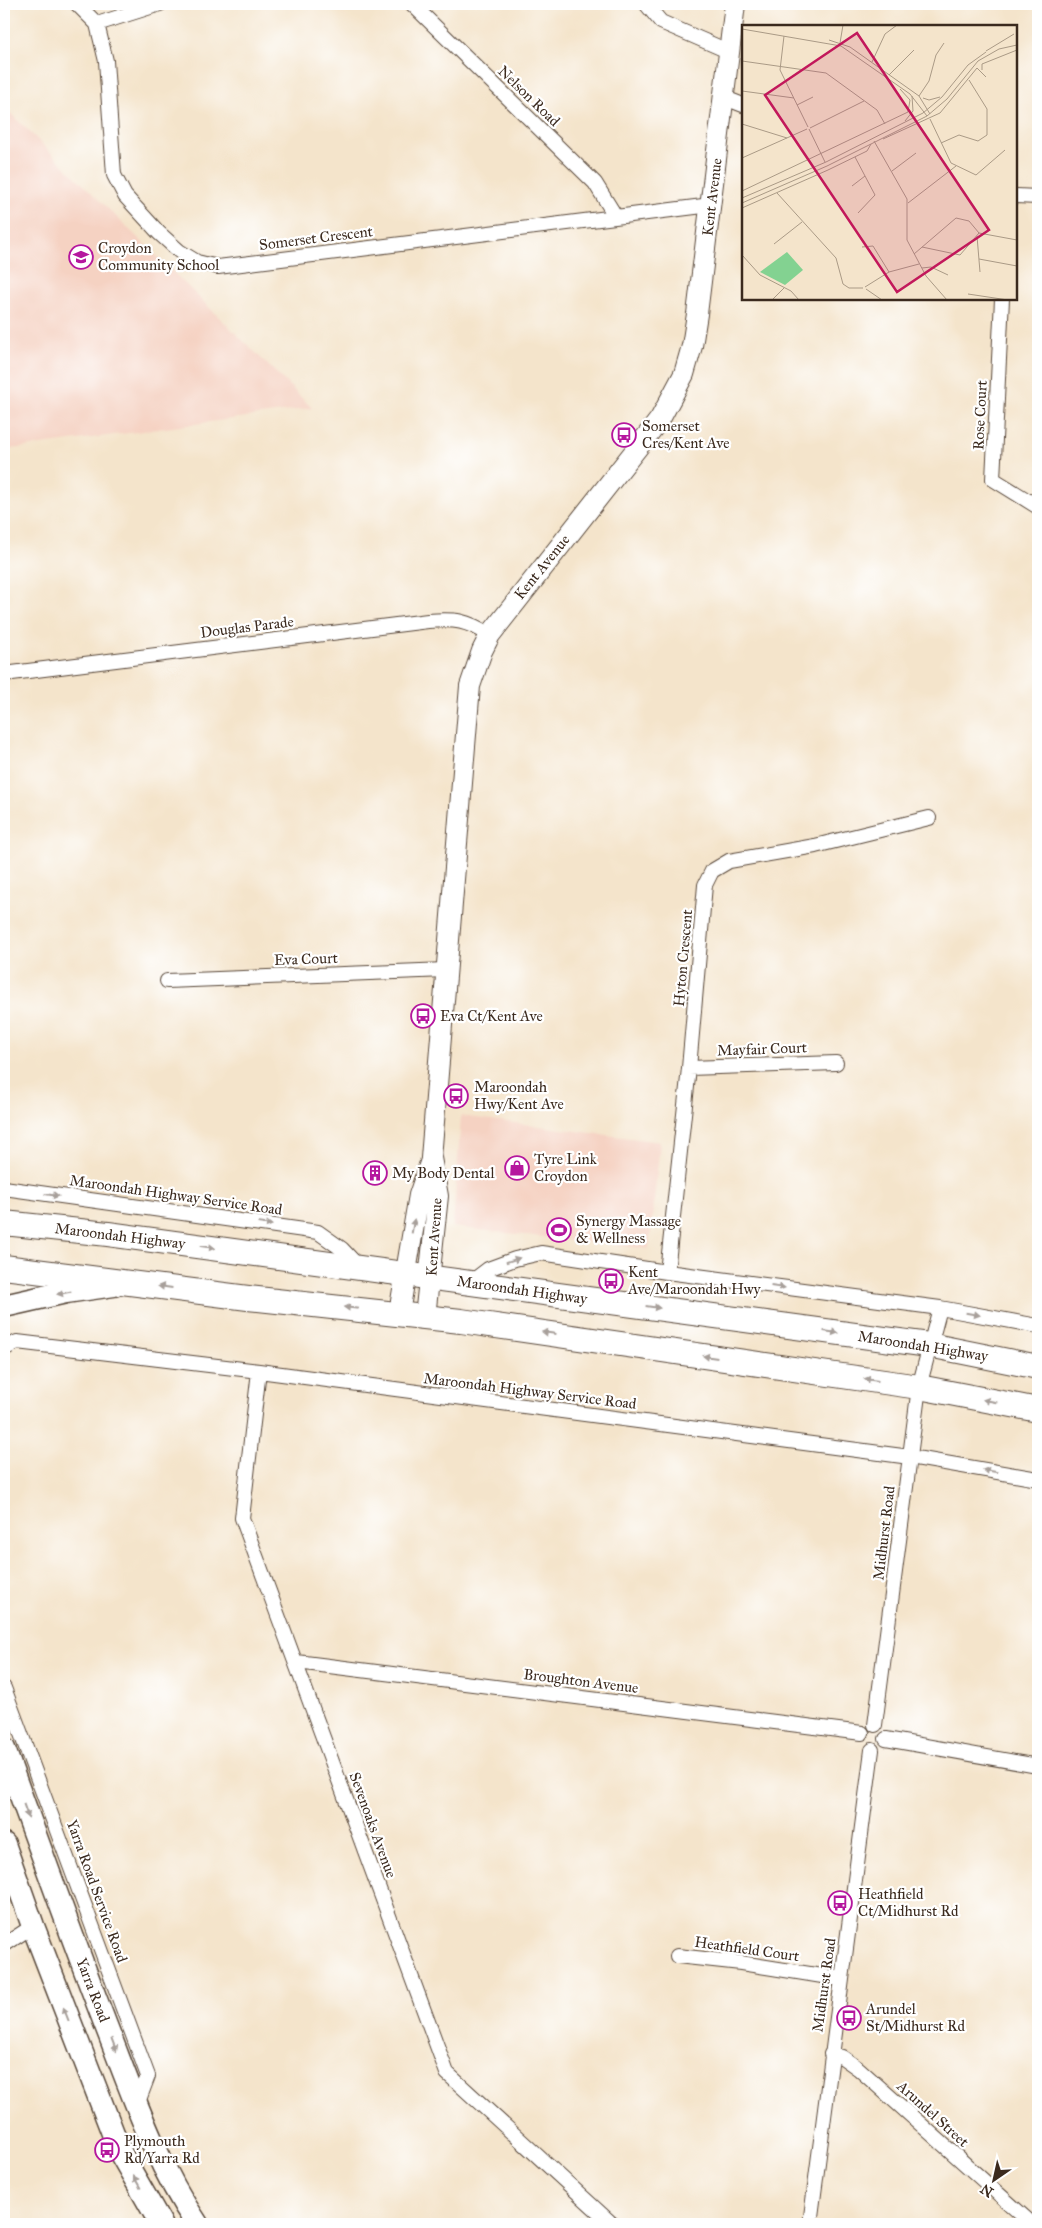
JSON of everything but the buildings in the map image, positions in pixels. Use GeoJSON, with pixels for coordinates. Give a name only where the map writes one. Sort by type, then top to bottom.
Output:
{"type":"FeatureCollection","features":[{"type":"Feature","properties":{"kind":"highway","name":"Maroondah Highway"},"geometry":{"type":"LineString","coordinates":[[4,1222],[471,1282],[929,1345],[1038,1366]]}},
{"type":"Feature","properties":{"kind":"highway"},"geometry":{"type":"LineString","coordinates":[[4,1267],[248,1298],[400,1313],[919,1387],[1038,1410]]}},
{"type":"Feature","properties":{"kind":"main road","name":"Kent Avenue"},"geometry":{"type":"LineString","coordinates":[[400,1313],[419,1195],[431,1158],[470,686],[490,635],[660,419],[684,374],[692,346],[711,205],[734,101],[730,52],[735,4]]}},
{"type":"Feature","properties":{"kind":"main road","name":"Kent Avenue"},"geometry":{"type":"LineString","coordinates":[[425,1317],[431,1278],[438,1196],[431,1158]]}},
{"type":"Feature","properties":{"kind":"main road"},"geometry":{"type":"LineString","coordinates":[[4,1306],[66,1292],[130,1283]]}},
{"type":"Feature","properties":{"kind":"main road","name":"Yarra Road"},"geometry":{"type":"LineString","coordinates":[[4,1749],[83,1967],[137,2105],[164,2168],[197,2224]]}},
{"type":"Feature","properties":{"kind":"main road"},"geometry":{"type":"LineString","coordinates":[[4,1844],[33,1926],[121,2154],[161,2224]]}},
{"type":"Feature","properties":{"kind":"street"},"geometry":{"type":"LineString","coordinates":[[77,4],[97,24],[125,9],[160,4]]}},
{"type":"Feature","properties":{"kind":"street","name":"Nelson Road"},"geometry":{"type":"LineString","coordinates":[[412,4],[595,183],[616,217]]}},
{"type":"Feature","properties":{"kind":"street"},"geometry":{"type":"LineString","coordinates":[[646,4],[662,22],[730,52]]}},
{"type":"Feature","properties":{"kind":"street","name":"Somerset Crescent"},"geometry":{"type":"LineString","coordinates":[[97,24],[106,61],[114,176],[125,196],[159,233],[179,252],[197,262],[218,267],[711,205]]}},
{"type":"Feature","properties":{"kind":"street"},"geometry":{"type":"LineString","coordinates":[[1017,196],[1038,197]]}},
{"type":"Feature","properties":{"kind":"street","name":"Rose Court"},"geometry":{"type":"LineString","coordinates":[[1002,300],[993,479],[1038,507]]}},
{"type":"Feature","properties":{"kind":"street","name":"Douglas Parade"},"geometry":{"type":"LineString","coordinates":[[4,674],[428,620],[453,619],[477,627],[490,635]]}},
{"type":"Feature","properties":{"kind":"street","name":"Hyton Crescent"},"geometry":{"type":"LineString","coordinates":[[668,1272],[705,885],[712,871],[729,861],[815,846],[929,818]]}},
{"type":"Feature","properties":{"kind":"street","name":"Eva Court"},"geometry":{"type":"LineString","coordinates":[[166,980],[446,970]]}},
{"type":"Feature","properties":{"kind":"street","name":"Mayfair Court"},"geometry":{"type":"LineString","coordinates":[[689,1068],[836,1063]]}},
{"type":"Feature","properties":{"kind":"street","name":"Maroondah Highway Service Road"},"geometry":{"type":"LineString","coordinates":[[4,1188],[318,1232],[342,1249],[359,1268]]}},
{"type":"Feature","properties":{"kind":"street"},"geometry":{"type":"LineString","coordinates":[[471,1282],[488,1269],[516,1259],[541,1254],[940,1308],[1038,1326]]}},
{"type":"Feature","properties":{"kind":"street","name":"Midhurst Road"},"geometry":{"type":"LineString","coordinates":[[875,1725],[919,1387],[940,1308]]}},
{"type":"Feature","properties":{"kind":"street","name":"Maroondah Highway Service Road"},"geometry":{"type":"LineString","coordinates":[[4,1350],[17,1342],[259,1371],[910,1457],[1038,1480]]}},
{"type":"Feature","properties":{"kind":"street","name":"Sevenoaks Avenue"},"geometry":{"type":"LineString","coordinates":[[259,1371],[242,1518],[447,2073],[612,2224]]}},
{"type":"Feature","properties":{"kind":"street","name":"Broughton Avenue"},"geometry":{"type":"LineString","coordinates":[[296,1662],[862,1733]]}},
{"type":"Feature","properties":{"kind":"street","name":"Yarra Road Service Road"},"geometry":{"type":"LineString","coordinates":[[4,1688],[148,2076],[137,2105]]}},
{"type":"Feature","properties":{"kind":"street"},"geometry":{"type":"LineString","coordinates":[[875,1725],[885,1731],[886,1739],[880,1749],[872,1750],[863,1744],[862,1733],[868,1727],[875,1725]]}},
{"type":"Feature","properties":{"kind":"street"},"geometry":{"type":"LineString","coordinates":[[886,1739],[1038,1766]]}},
{"type":"Feature","properties":{"kind":"street","name":"Midhurst Road"},"geometry":{"type":"LineString","coordinates":[[810,2224],[872,1750]]}},
{"type":"Feature","properties":{"kind":"street"},"geometry":{"type":"LineString","coordinates":[[4,1945],[33,1926]]}},
{"type":"Feature","properties":{"kind":"street","name":"Heathfield Court"},"geometry":{"type":"LineString","coordinates":[[677,1956],[841,1979]]}},
{"type":"Feature","properties":{"kind":"street","name":"Arundel Street"},"geometry":{"type":"LineString","coordinates":[[831,2054],[842,2057],[860,2069],[1032,2224]]}},
{"type":"Feature","properties":{"kind":"shaded area","name":"Croydon Community School"},"geometry":{"type":"Polygon","coordinates":[[[4,107],[312,408],[4,450],[4,107]]]}},
{"type":"Feature","properties":{"kind":"shaded area"},"geometry":{"type":"Polygon","coordinates":[[[461,1116],[660,1142],[649,1249],[453,1227],[461,1116]]]}},
{"type":"Feature","properties":{"kind":"place","name":"Croydon Community School"},"geometry":{"type":"Point","coordinates":[81,257]}},
{"type":"Feature","properties":{"kind":"place","name":"Somerset Cres/Kent Ave"},"geometry":{"type":"Point","coordinates":[624,435]}},
{"type":"Feature","properties":{"kind":"place","name":"Eva Ct/Kent Ave"},"geometry":{"type":"Point","coordinates":[423,1016]}},
{"type":"Feature","properties":{"kind":"place","name":"Maroondah Hwy/Kent Ave"},"geometry":{"type":"Point","coordinates":[456,1096]}},
{"type":"Feature","properties":{"kind":"place","name":"Tyre Link Croydon"},"geometry":{"type":"Point","coordinates":[517,1168]}},
{"type":"Feature","properties":{"kind":"place","name":"My Body Dental"},"geometry":{"type":"Point","coordinates":[375,1173]}},
{"type":"Feature","properties":{"kind":"place","name":"Synergy Massage & Wellness"},"geometry":{"type":"Point","coordinates":[559,1230]}},
{"type":"Feature","properties":{"kind":"place","name":"Kent Ave/Maroondah Hwy"},"geometry":{"type":"Point","coordinates":[611,1281]}},
{"type":"Feature","properties":{"kind":"place","name":"Heathfield Ct/Midhurst Rd"},"geometry":{"type":"Point","coordinates":[840,1903]}},
{"type":"Feature","properties":{"kind":"place","name":"Arundel St/Midhurst Rd"},"geometry":{"type":"Point","coordinates":[849,2018]}},
{"type":"Feature","properties":{"kind":"place","name":"Plymouth Rd/Yarra Rd"},"geometry":{"type":"Point","coordinates":[107,2150]}}]}
